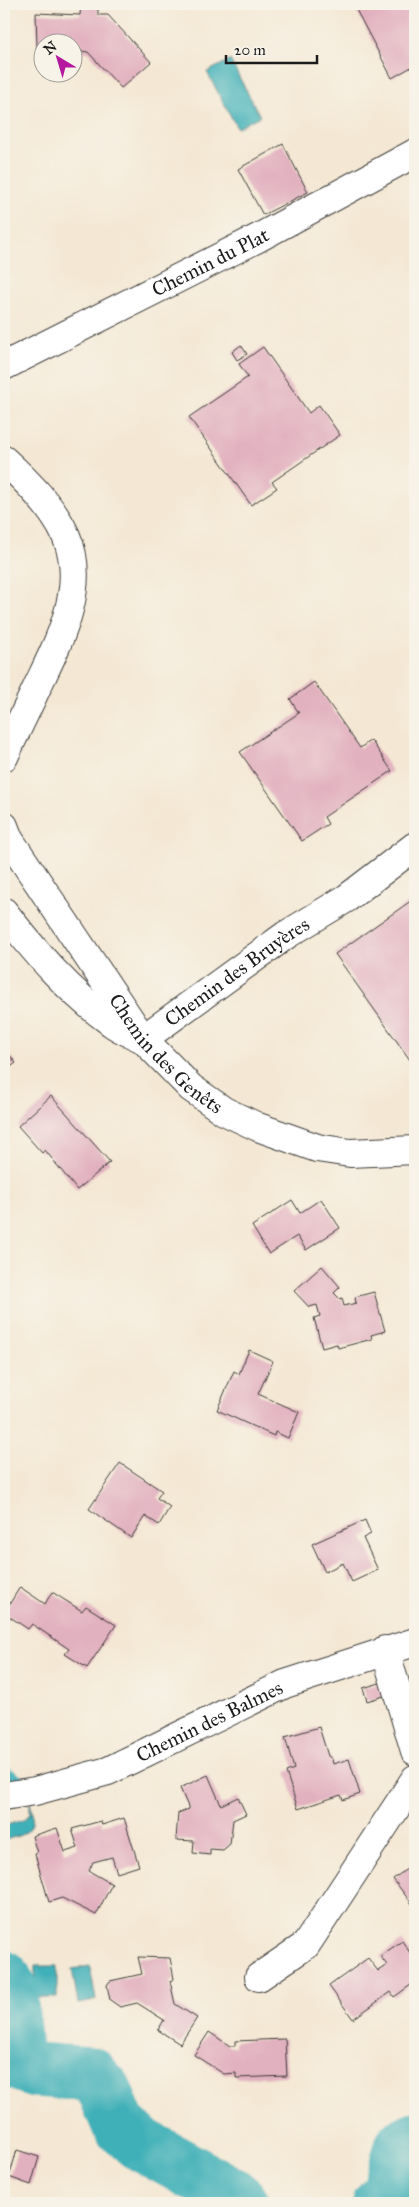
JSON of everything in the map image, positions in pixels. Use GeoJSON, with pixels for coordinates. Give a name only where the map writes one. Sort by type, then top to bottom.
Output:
{"type":"FeatureCollection","features":[{"type":"Feature","properties":{"kind":"street","name":"Chemin du Plat"},"geometry":{"type":"LineString","coordinates":[[4,366],[258,238],[415,153]]}},
{"type":"Feature","properties":{"kind":"street"},"geometry":{"type":"LineString","coordinates":[[4,460],[24,478],[48,508],[66,537],[74,581],[65,628],[4,757]]}},
{"type":"Feature","properties":{"kind":"street","name":"Chemin des Genêts"},"geometry":{"type":"LineString","coordinates":[[4,826],[9,839],[143,1039],[191,1088],[224,1111],[258,1128],[317,1148],[350,1152],[415,1150]]}},
{"type":"Feature","properties":{"kind":"street","name":"Chemin des Bruyères"},"geometry":{"type":"LineString","coordinates":[[143,1039],[286,935],[347,898],[415,846]]}},
{"type":"Feature","properties":{"kind":"street"},"geometry":{"type":"LineString","coordinates":[[4,912],[34,951],[72,990],[113,1024],[143,1039]]}},
{"type":"Feature","properties":{"kind":"street","name":"Chemin des Balmes"},"geometry":{"type":"LineString","coordinates":[[18,1794],[108,1771],[285,1684],[415,1642]]}},
{"type":"Feature","properties":{"kind":"street"},"geometry":{"type":"LineString","coordinates":[[386,1650],[415,1750]]}},
{"type":"Feature","properties":{"kind":"street"},"geometry":{"type":"LineString","coordinates":[[259,1977],[306,1945],[415,1779]]}},
{"type":"Feature","properties":{"kind":"water"},"geometry":{"type":"Polygon","coordinates":[[[230,60],[260,116],[237,128],[207,72],[230,60]]]}},
{"type":"Feature","properties":{"kind":"water"},"geometry":{"type":"Polygon","coordinates":[[[30,1802],[32,1819],[29,1829],[25,1833],[4,1840],[4,1826],[23,1820],[30,1814],[30,1802]]]}},
{"type":"Feature","properties":{"kind":"water"},"geometry":{"type":"Polygon","coordinates":[[[4,1956],[11,1963],[19,1980],[26,2038],[30,2048],[42,2056],[84,2061],[91,2064],[104,2077],[124,2120],[138,2133],[203,2165],[236,2187],[225,2201],[179,2175],[150,2165],[139,2156],[113,2128],[110,2097],[101,2088],[90,2085],[32,2083],[19,2080],[9,2074],[4,2063],[4,1956]]]}},
{"type":"Feature","properties":{"kind":"water"},"geometry":{"type":"Polygon","coordinates":[[[35,1966],[57,1966],[57,1998],[34,1998],[35,1966]]]}},
{"type":"Feature","properties":{"kind":"water"},"geometry":{"type":"Polygon","coordinates":[[[90,1966],[96,2000],[78,2003],[72,1969],[90,1966]]]}},
{"type":"Feature","properties":{"kind":"building"},"geometry":{"type":"Polygon","coordinates":[[[81,4],[98,4],[98,15],[108,15],[151,62],[121,88],[88,52],[82,51],[82,32],[37,32],[36,13],[80,15],[81,4]]]}},
{"type":"Feature","properties":{"kind":"building"},"geometry":{"type":"Polygon","coordinates":[[[353,4],[407,4],[415,18],[415,65],[392,78],[353,4]]]}},
{"type":"Feature","properties":{"kind":"building"},"geometry":{"type":"Polygon","coordinates":[[[283,144],[308,192],[263,215],[238,169],[283,144]]]}},
{"type":"Feature","properties":{"kind":"building"},"geometry":{"type":"Polygon","coordinates":[[[241,345],[247,354],[237,360],[232,352],[241,345]]]}},
{"type":"Feature","properties":{"kind":"building"},"geometry":{"type":"Polygon","coordinates":[[[263,347],[309,413],[319,405],[340,435],[272,482],[277,488],[251,505],[189,417],[248,377],[239,364],[263,347]]]}},
{"type":"Feature","properties":{"kind":"building"},"geometry":{"type":"Polygon","coordinates":[[[314,682],[360,748],[371,740],[392,771],[324,817],[328,824],[302,841],[240,752],[299,713],[290,699],[314,682]]]}},
{"type":"Feature","properties":{"kind":"building"},"geometry":{"type":"Polygon","coordinates":[[[415,898],[415,1067],[335,954],[415,898]]]}},
{"type":"Feature","properties":{"kind":"building"},"geometry":{"type":"Polygon","coordinates":[[[4,1048],[16,1063],[4,1072],[4,1048]]]}},
{"type":"Feature","properties":{"kind":"building"},"geometry":{"type":"Polygon","coordinates":[[[51,1096],[110,1162],[77,1190],[45,1150],[42,1153],[18,1126],[51,1096]]]}},
{"type":"Feature","properties":{"kind":"building"},"geometry":{"type":"Polygon","coordinates":[[[321,1199],[340,1228],[306,1250],[297,1236],[269,1254],[252,1226],[292,1200],[300,1213],[321,1199]]]}},
{"type":"Feature","properties":{"kind":"building"},"geometry":{"type":"Polygon","coordinates":[[[322,1266],[340,1287],[334,1293],[340,1299],[342,1298],[344,1306],[356,1303],[355,1297],[374,1292],[385,1331],[371,1335],[372,1339],[338,1348],[337,1344],[322,1348],[314,1318],[320,1316],[317,1305],[309,1307],[294,1291],[322,1266]]]}},
{"type":"Feature","properties":{"kind":"building"},"geometry":{"type":"Polygon","coordinates":[[[249,1350],[273,1361],[258,1394],[299,1412],[288,1438],[275,1432],[274,1436],[217,1410],[234,1371],[239,1374],[249,1350]]]}},
{"type":"Feature","properties":{"kind":"building"},"geometry":{"type":"Polygon","coordinates":[[[120,1463],[162,1491],[157,1498],[170,1507],[159,1525],[145,1516],[131,1538],[89,1509],[120,1463]]]}},
{"type":"Feature","properties":{"kind":"building"},"geometry":{"type":"Polygon","coordinates":[[[365,1520],[371,1534],[363,1538],[378,1570],[352,1582],[343,1563],[325,1572],[312,1544],[365,1520]]]}},
{"type":"Feature","properties":{"kind":"building"},"geometry":{"type":"Polygon","coordinates":[[[20,1587],[45,1604],[52,1592],[82,1611],[86,1606],[116,1625],[87,1668],[65,1654],[69,1649],[32,1624],[28,1629],[4,1613],[20,1587]]]}},
{"type":"Feature","properties":{"kind":"building"},"geometry":{"type":"Polygon","coordinates":[[[383,1682],[387,1695],[367,1701],[363,1688],[383,1682]]]}},
{"type":"Feature","properties":{"kind":"building"},"geometry":{"type":"Polygon","coordinates":[[[319,1727],[328,1756],[332,1759],[333,1764],[349,1759],[360,1794],[343,1800],[341,1795],[298,1809],[286,1772],[294,1769],[285,1737],[319,1727]]]}},
{"type":"Feature","properties":{"kind":"building"},"geometry":{"type":"Polygon","coordinates":[[[208,1775],[221,1805],[238,1797],[246,1814],[233,1820],[230,1844],[223,1850],[210,1849],[210,1855],[193,1853],[194,1841],[176,1840],[178,1813],[189,1809],[180,1788],[208,1775]]]}},
{"type":"Feature","properties":{"kind":"building"},"geometry":{"type":"Polygon","coordinates":[[[124,1818],[139,1866],[117,1873],[112,1857],[93,1862],[89,1871],[112,1884],[96,1915],[62,1898],[49,1902],[35,1854],[37,1853],[32,1836],[57,1828],[65,1852],[78,1848],[72,1829],[101,1821],[102,1825],[124,1818]]]}},
{"type":"Feature","properties":{"kind":"building"},"geometry":{"type":"Polygon","coordinates":[[[415,1863],[415,1908],[393,1879],[415,1863]]]}},
{"type":"Feature","properties":{"kind":"building"},"geometry":{"type":"Polygon","coordinates":[[[402,1941],[415,1960],[415,1982],[394,1997],[391,1992],[353,2019],[329,1986],[368,1958],[378,1971],[387,1965],[380,1956],[402,1941]]]}},
{"type":"Feature","properties":{"kind":"building"},"geometry":{"type":"Polygon","coordinates":[[[138,1957],[170,1958],[174,1979],[170,1981],[175,2004],[197,2018],[180,2044],[158,2030],[164,2020],[137,2003],[120,2007],[110,2000],[107,1985],[110,1981],[142,1974],[138,1957]]]}},
{"type":"Feature","properties":{"kind":"building"},"geometry":{"type":"Polygon","coordinates":[[[209,2032],[230,2046],[235,2046],[235,2041],[285,2039],[287,2076],[236,2078],[236,2073],[224,2074],[194,2055],[209,2032]]]}},
{"type":"Feature","properties":{"kind":"building"},"geometry":{"type":"Polygon","coordinates":[[[17,2150],[39,2157],[31,2185],[9,2177],[17,2150]]]}},
{"type":"Feature","properties":{"kind":"waterway"},"geometry":{"type":"LineString","coordinates":[[4,1769],[24,1783],[25,1788]]}},
{"type":"Feature","properties":{"kind":"waterway"},"geometry":{"type":"LineString","coordinates":[[4,1978],[10,1989],[15,2052],[23,2066],[35,2070],[90,2074],[104,2089],[119,2125],[139,2143],[230,2193],[242,2203]]}},
{"type":"Feature","properties":{"kind":"waterway"},"geometry":{"type":"LineString","coordinates":[[380,2203],[389,2192],[402,2146],[415,2139]]}}]}
